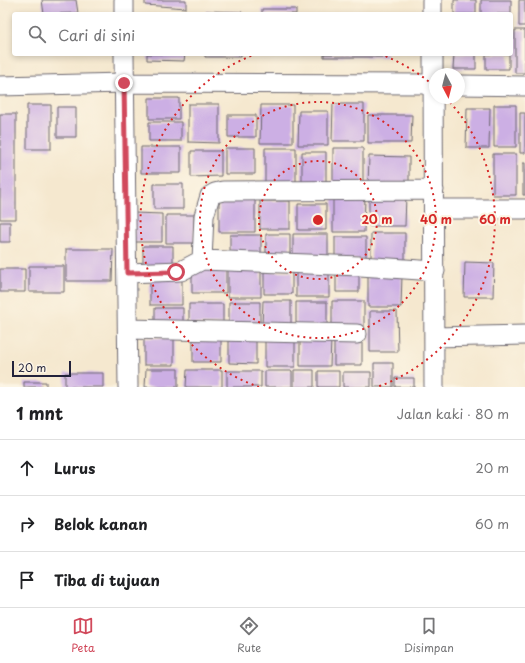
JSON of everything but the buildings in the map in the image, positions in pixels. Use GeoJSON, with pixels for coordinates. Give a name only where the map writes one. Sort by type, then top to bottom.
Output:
{"type":"FeatureCollection","features":[{"type":"Feature","properties":{"kind":"street"},"geometry":{"type":"LineString","coordinates":[[124,0],[124,12]]}},
{"type":"Feature","properties":{"kind":"street"},"geometry":{"type":"LineString","coordinates":[[432,0],[432,12]]}},
{"type":"Feature","properties":{"kind":"street"},"geometry":{"type":"LineString","coordinates":[[124,56],[128,387]]}},
{"type":"Feature","properties":{"kind":"street"},"geometry":{"type":"LineString","coordinates":[[433,56],[434,68]]}},
{"type":"Feature","properties":{"kind":"street"},"geometry":{"type":"LineString","coordinates":[[0,86],[124,83],[429,84]]}},
{"type":"Feature","properties":{"kind":"street"},"geometry":{"type":"LineString","coordinates":[[465,85],[525,86]]}},
{"type":"Feature","properties":{"kind":"street"},"geometry":{"type":"LineString","coordinates":[[434,387],[435,104]]}},
{"type":"Feature","properties":{"kind":"street"},"geometry":{"type":"LineString","coordinates":[[202,260],[204,216],[210,196],[214,193],[223,191],[280,190],[434,200],[525,209]]}},
{"type":"Feature","properties":{"kind":"street"},"geometry":{"type":"LineString","coordinates":[[127,273],[181,271],[202,260],[360,266],[435,271]]}},
{"type":"Feature","properties":{"kind":"street"},"geometry":{"type":"LineString","coordinates":[[128,328],[357,334]]}},
{"type":"Feature","properties":{"kind":"street"},"geometry":{"type":"LineString","coordinates":[[434,336],[525,335]]}},
{"type":"Feature","properties":{"kind":"route"},"geometry":{"type":"LineString","coordinates":[[124,83],[127,273],[176,272]]}}]}
